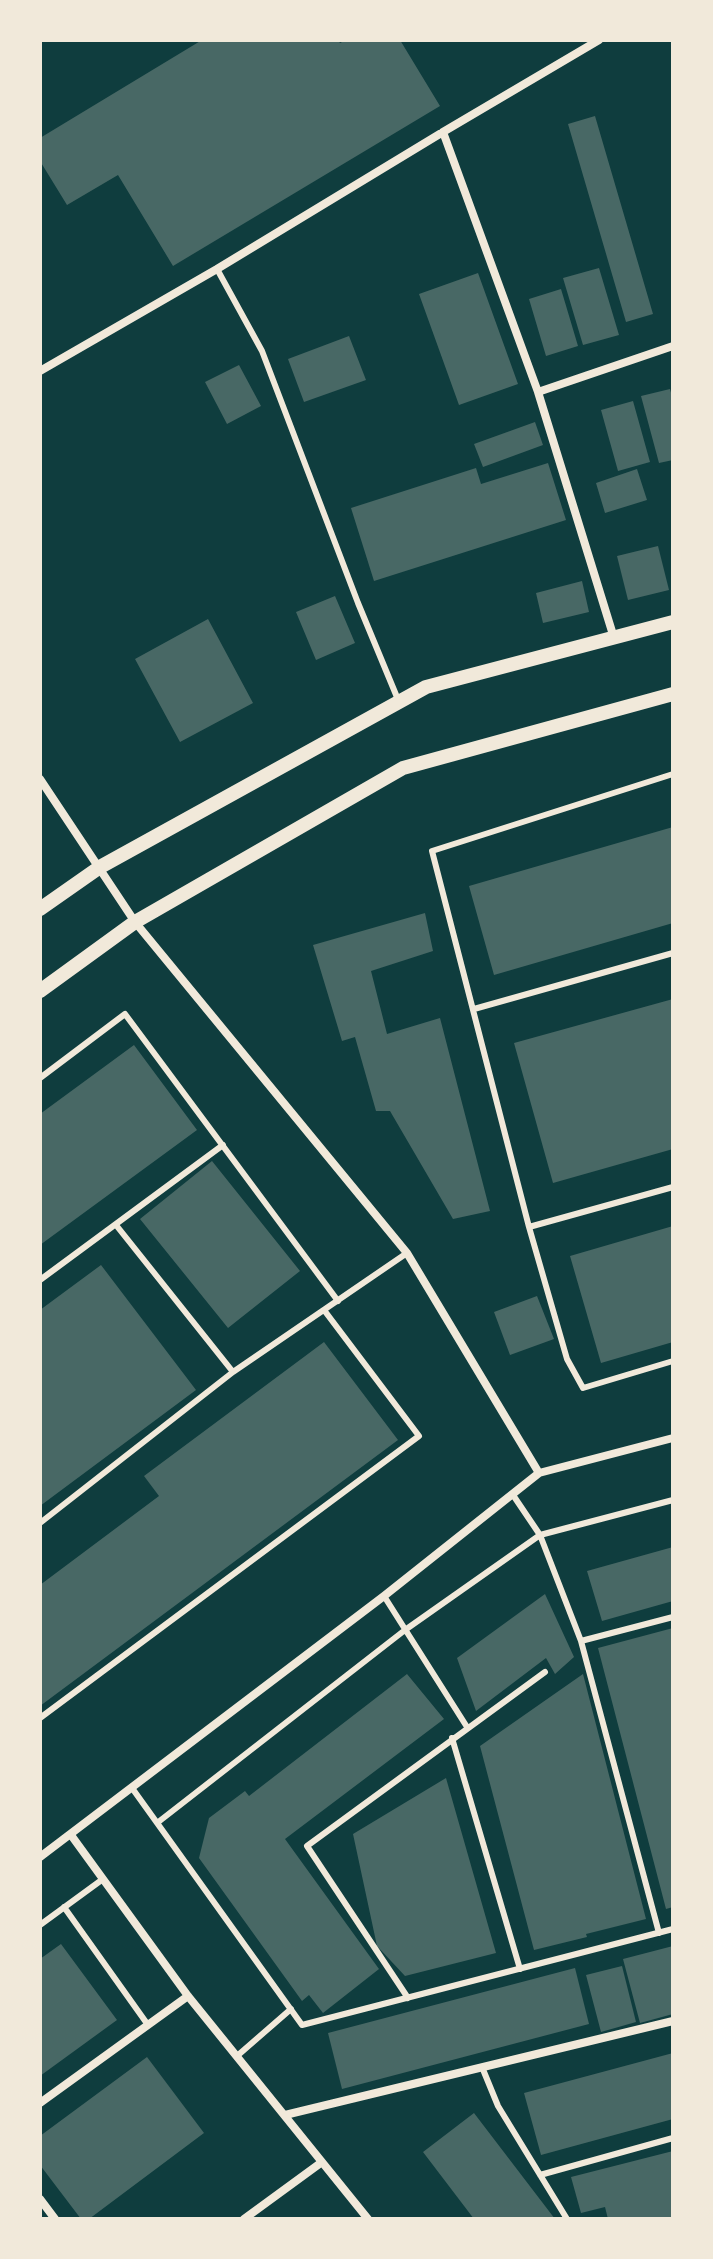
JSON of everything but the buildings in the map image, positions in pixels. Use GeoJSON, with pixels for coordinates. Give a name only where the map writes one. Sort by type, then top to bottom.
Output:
{"type":"FeatureCollection","features":[{"type":"Feature","properties":{"kind":"street"},"geometry":{"type":"LineString","coordinates":[[40,371],[217,269],[599,40]]}},
{"type":"Feature","properties":{"kind":"street"},"geometry":{"type":"LineString","coordinates":[[443,132],[538,392],[614,638]]}},
{"type":"Feature","properties":{"kind":"street"},"geometry":{"type":"LineString","coordinates":[[538,392],[673,346]]}},
{"type":"Feature","properties":{"kind":"street"},"geometry":{"type":"LineString","coordinates":[[40,909],[100,867],[426,687],[673,622]]}},
{"type":"Feature","properties":{"kind":"street"},"geometry":{"type":"LineString","coordinates":[[40,991],[135,922],[403,768],[673,694]]}},
{"type":"Feature","properties":{"kind":"street"},"geometry":{"type":"LineString","coordinates":[[40,779],[135,922],[407,1253],[539,1473]]}},
{"type":"Feature","properties":{"kind":"street"},"geometry":{"type":"LineString","coordinates":[[40,1857],[384,1596],[539,1473],[673,1438]]}},
{"type":"Feature","properties":{"kind":"street"},"geometry":{"type":"LineString","coordinates":[[71,1835],[188,1996],[368,2219]]}},
{"type":"Feature","properties":{"kind":"street"},"geometry":{"type":"LineString","coordinates":[[40,2103],[188,1996]]}},
{"type":"Feature","properties":{"kind":"street"},"geometry":{"type":"LineString","coordinates":[[285,2115],[673,2021]]}},
{"type":"Feature","properties":{"kind":"street"},"geometry":{"type":"LineString","coordinates":[[244,2219],[322,2162]]}},
{"type":"Feature","properties":{"kind":"street"},"geometry":{"type":"LineString","coordinates":[[40,2199],[55,2219]]}},
{"type":"Feature","properties":{"kind":"lane"},"geometry":{"type":"LineString","coordinates":[[217,269],[262,351],[399,702]]}},
{"type":"Feature","properties":{"kind":"lane"},"geometry":{"type":"LineString","coordinates":[[673,774],[432,851],[529,1227],[567,1359],[583,1388],[673,1361]]}},
{"type":"Feature","properties":{"kind":"lane"},"geometry":{"type":"LineString","coordinates":[[474,1009],[673,953]]}},
{"type":"Feature","properties":{"kind":"lane"},"geometry":{"type":"LineString","coordinates":[[40,1078],[125,1014],[338,1301]]}},
{"type":"Feature","properties":{"kind":"lane"},"geometry":{"type":"LineString","coordinates":[[40,1280],[223,1145]]}},
{"type":"Feature","properties":{"kind":"lane"},"geometry":{"type":"LineString","coordinates":[[529,1227],[673,1187]]}},
{"type":"Feature","properties":{"kind":"lane"},"geometry":{"type":"LineString","coordinates":[[116,1225],[233,1372]]}},
{"type":"Feature","properties":{"kind":"lane"},"geometry":{"type":"LineString","coordinates":[[40,1523],[233,1372],[407,1253]]}},
{"type":"Feature","properties":{"kind":"lane"},"geometry":{"type":"LineString","coordinates":[[40,1718],[419,1436],[324,1310]]}},
{"type":"Feature","properties":{"kind":"lane"},"geometry":{"type":"LineString","coordinates":[[513,1495],[540,1535],[581,1641],[659,1933]]}},
{"type":"Feature","properties":{"kind":"lane"},"geometry":{"type":"LineString","coordinates":[[157,1823],[405,1630],[540,1535],[673,1500]]}},
{"type":"Feature","properties":{"kind":"lane"},"geometry":{"type":"LineString","coordinates":[[384,1596],[467,1727]]}},
{"type":"Feature","properties":{"kind":"lane"},"geometry":{"type":"LineString","coordinates":[[581,1641],[673,1617]]}},
{"type":"Feature","properties":{"kind":"lane"},"geometry":{"type":"LineString","coordinates":[[408,1998],[307,1846],[545,1672]]}},
{"type":"Feature","properties":{"kind":"lane"},"geometry":{"type":"LineString","coordinates":[[452,1738],[520,1969]]}},
{"type":"Feature","properties":{"kind":"lane"},"geometry":{"type":"LineString","coordinates":[[132,1788],[302,2025],[673,1929]]}},
{"type":"Feature","properties":{"kind":"lane"},"geometry":{"type":"LineString","coordinates":[[40,1925],[103,1879]]}},
{"type":"Feature","properties":{"kind":"lane"},"geometry":{"type":"LineString","coordinates":[[64,1907],[148,2025]]}},
{"type":"Feature","properties":{"kind":"lane"},"geometry":{"type":"LineString","coordinates":[[237,2056],[291,2009]]}},
{"type":"Feature","properties":{"kind":"lane"},"geometry":{"type":"LineString","coordinates":[[482,2067],[498,2106],[567,2219]]}},
{"type":"Feature","properties":{"kind":"lane"},"geometry":{"type":"LineString","coordinates":[[540,2175],[673,2138]]}}]}
